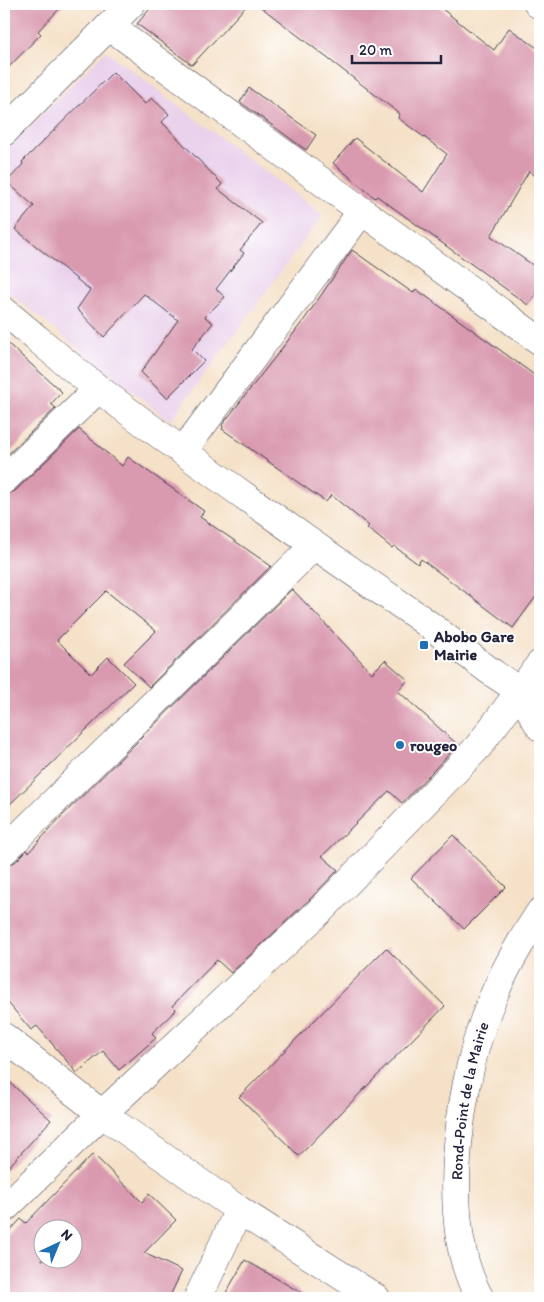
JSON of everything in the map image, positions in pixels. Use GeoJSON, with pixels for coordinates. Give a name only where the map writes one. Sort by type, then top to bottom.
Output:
{"type":"FeatureCollection","features":[{"type":"Feature","properties":{"kind":"street"},"geometry":{"type":"LineString","coordinates":[[4,132],[131,4]]}},
{"type":"Feature","properties":{"kind":"street"},"geometry":{"type":"LineString","coordinates":[[109,26],[540,341]]}},
{"type":"Feature","properties":{"kind":"street"},"geometry":{"type":"LineString","coordinates":[[183,451],[362,210]]}},
{"type":"Feature","properties":{"kind":"street"},"geometry":{"type":"LineString","coordinates":[[4,311],[98,389],[314,546],[530,696],[540,727]]}},
{"type":"Feature","properties":{"kind":"street"},"geometry":{"type":"LineString","coordinates":[[4,480],[98,389]]}},
{"type":"Feature","properties":{"kind":"street"},"geometry":{"type":"LineString","coordinates":[[4,851],[314,546]]}},
{"type":"Feature","properties":{"kind":"street"},"geometry":{"type":"LineString","coordinates":[[4,1210],[102,1114],[321,910],[478,747],[530,696],[540,664]]}},
{"type":"Feature","properties":{"kind":"street","name":"Rond-Point de la Mairie"},"geometry":{"type":"LineString","coordinates":[[480,1298],[472,1285],[460,1239],[456,1174],[463,1104],[484,1019],[506,970],[540,912]]}},
{"type":"Feature","properties":{"kind":"street"},"geometry":{"type":"LineString","coordinates":[[4,1036],[102,1114],[239,1210],[376,1298]]}},
{"type":"Feature","properties":{"kind":"street"},"geometry":{"type":"LineString","coordinates":[[198,1298],[239,1210]]}},
{"type":"Feature","properties":{"kind":"shaded area"},"geometry":{"type":"Polygon","coordinates":[[[106,51],[323,215],[170,421],[4,289],[4,152],[106,51]]]}},
{"type":"Feature","properties":{"kind":"building"},"geometry":{"type":"Polygon","coordinates":[[[4,4],[64,4],[38,31],[41,34],[4,72],[4,4]]]}},
{"type":"Feature","properties":{"kind":"building"},"geometry":{"type":"Polygon","coordinates":[[[154,4],[248,4],[192,65],[137,24],[154,4]]]}},
{"type":"Feature","properties":{"kind":"building"},"geometry":{"type":"Polygon","coordinates":[[[257,4],[436,4],[494,50],[509,28],[540,50],[540,179],[529,171],[491,236],[540,270],[540,288],[528,305],[377,196],[375,198],[333,163],[355,138],[423,192],[447,154],[398,118],[400,114],[257,4]]]}},
{"type":"Feature","properties":{"kind":"building"},"geometry":{"type":"Polygon","coordinates":[[[113,72],[145,104],[152,98],[169,114],[162,122],[222,184],[218,189],[262,223],[240,250],[244,253],[216,289],[225,297],[205,317],[213,323],[192,349],[204,361],[167,398],[141,372],[178,320],[144,294],[104,337],[77,309],[90,290],[15,229],[34,206],[7,182],[23,164],[22,162],[113,72]]]}},
{"type":"Feature","properties":{"kind":"building"},"geometry":{"type":"Polygon","coordinates":[[[249,88],[316,135],[306,150],[240,102],[249,88]]]}},
{"type":"Feature","properties":{"kind":"building"},"geometry":{"type":"Polygon","coordinates":[[[352,250],[413,293],[416,289],[540,379],[540,591],[513,628],[421,559],[418,564],[394,546],[392,548],[367,528],[369,526],[331,495],[326,502],[222,429],[222,425],[304,320],[352,250]]]}},
{"type":"Feature","properties":{"kind":"building"},"geometry":{"type":"Polygon","coordinates":[[[4,340],[62,392],[51,404],[56,408],[4,458],[4,340]]]}},
{"type":"Feature","properties":{"kind":"building"},"geometry":{"type":"Polygon","coordinates":[[[79,429],[122,466],[128,457],[204,511],[200,517],[271,566],[149,687],[124,663],[156,631],[106,591],[57,640],[91,674],[108,657],[134,683],[4,810],[4,495],[15,491],[79,429]]]}},
{"type":"Feature","properties":{"kind":"building"},"geometry":{"type":"Polygon","coordinates":[[[292,589],[372,673],[385,660],[408,680],[398,691],[458,745],[402,803],[389,791],[322,856],[338,870],[310,899],[231,973],[217,960],[172,1006],[176,1010],[152,1033],[156,1038],[119,1070],[103,1051],[77,1073],[37,1026],[31,1030],[4,998],[4,866],[15,862],[27,850],[29,852],[59,819],[292,589]]]}},
{"type":"Feature","properties":{"kind":"building"},"geometry":{"type":"Polygon","coordinates":[[[453,835],[506,887],[464,929],[411,878],[453,835]]]}},
{"type":"Feature","properties":{"kind":"building"},"geometry":{"type":"Polygon","coordinates":[[[386,948],[445,1006],[299,1156],[239,1097],[386,948]]]}},
{"type":"Feature","properties":{"kind":"building"},"geometry":{"type":"Polygon","coordinates":[[[4,1077],[51,1120],[4,1172],[4,1077]]]}},
{"type":"Feature","properties":{"kind":"building"},"geometry":{"type":"Polygon","coordinates":[[[93,1154],[142,1202],[149,1194],[176,1220],[144,1253],[182,1271],[169,1298],[4,1298],[4,1237],[21,1219],[26,1223],[93,1154]]]}},
{"type":"Feature","properties":{"kind":"building"},"geometry":{"type":"Polygon","coordinates":[[[245,1260],[310,1298],[223,1298],[245,1260]]]}},
{"type":"Feature","properties":{"kind":"place","name":"Abobo Gare Mairie"},"geometry":{"type":"Point","coordinates":[424,645]}},
{"type":"Feature","properties":{"kind":"place","name":"rougeo"},"geometry":{"type":"Point","coordinates":[400,745]}}]}
